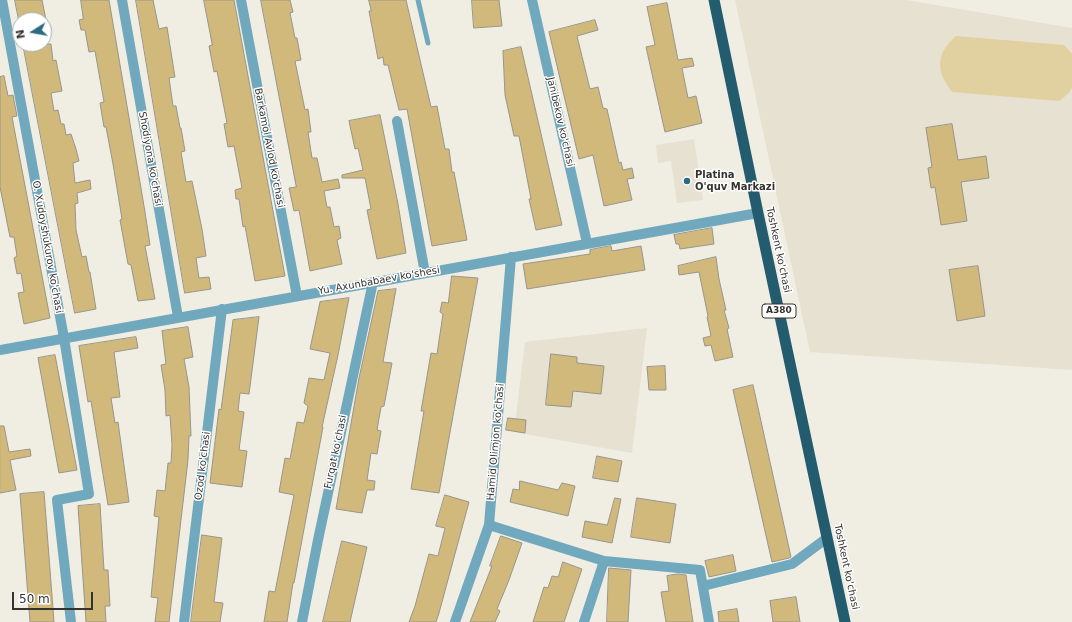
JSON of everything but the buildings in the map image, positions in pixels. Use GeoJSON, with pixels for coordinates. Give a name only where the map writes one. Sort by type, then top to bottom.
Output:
{"type":"FeatureCollection","features":[{"type":"Feature","properties":{"kind":"highway","name":"Toshkent ko'chasi"},"geometry":{"type":"LineString","coordinates":[[714,0],[845,622]]}},
{"type":"Feature","properties":{"kind":"street","name":"O. Xudoyshukurov ko'chasi"},"geometry":{"type":"LineString","coordinates":[[2,0],[64,338],[88,494],[58,500],[71,622]]}},
{"type":"Feature","properties":{"kind":"street","name":"Shodiyona ko'chasi"},"geometry":{"type":"LineString","coordinates":[[122,0],[178,317]]}},
{"type":"Feature","properties":{"kind":"street","name":"Barkamol Avlod ko'chasi"},"geometry":{"type":"LineString","coordinates":[[241,0],[297,296]]}},
{"type":"Feature","properties":{"kind":"street","name":"Janibekov ko'chasi"},"geometry":{"type":"LineString","coordinates":[[532,0],[587,244]]}},
{"type":"Feature","properties":{"kind":"street"},"geometry":{"type":"LineString","coordinates":[[398,121],[425,273]]}},
{"type":"Feature","properties":{"kind":"street","name":"Yu. Axunbabaev ko'shesi"},"geometry":{"type":"LineString","coordinates":[[0,350],[758,213]]}},
{"type":"Feature","properties":{"kind":"street","name":"Hamid Olimjon ko'chasi"},"geometry":{"type":"LineString","coordinates":[[454,622],[489,525],[511,257]]}},
{"type":"Feature","properties":{"kind":"street","name":"Furqat ko'chasi"},"geometry":{"type":"LineString","coordinates":[[302,622],[319,532],[373,282]]}},
{"type":"Feature","properties":{"kind":"street","name":"Ozod ko'chasi"},"geometry":{"type":"LineString","coordinates":[[184,622],[222,309]]}},
{"type":"Feature","properties":{"kind":"street"},"geometry":{"type":"LineString","coordinates":[[489,525],[604,561],[700,570],[709,622]]}},
{"type":"Feature","properties":{"kind":"street"},"geometry":{"type":"LineString","coordinates":[[703,586],[792,564],[827,538]]}},
{"type":"Feature","properties":{"kind":"street"},"geometry":{"type":"LineString","coordinates":[[584,622],[604,561]]}},
{"type":"Feature","properties":{"kind":"lane"},"geometry":{"type":"LineString","coordinates":[[418,0],[428,43]]}},
{"type":"Feature","properties":{"kind":"shaded area"},"geometry":{"type":"Polygon","coordinates":[[[735,0],[906,0],[1072,28],[1072,370],[810,352],[735,0]]]}},
{"type":"Feature","properties":{"kind":"shaded area"},"geometry":{"type":"Polygon","coordinates":[[[956,36],[1064,45],[1072,54],[1072,88],[1068,94],[1059,101],[952,92],[943,77],[940,62],[941,56],[949,42],[956,36]]]}},
{"type":"Feature","properties":{"kind":"shaded area","name":"Platina O'quv Markazi"},"geometry":{"type":"Polygon","coordinates":[[[694,139],[703,200],[677,203],[671,161],[658,163],[656,145],[694,139]]]}},
{"type":"Feature","properties":{"kind":"shaded area"},"geometry":{"type":"Polygon","coordinates":[[[647,328],[632,453],[514,432],[525,342],[647,328]]]}},
{"type":"Feature","properties":{"kind":"place","name":"Platina O'quv Markazi"},"geometry":{"type":"Point","coordinates":[687,181]}}]}
